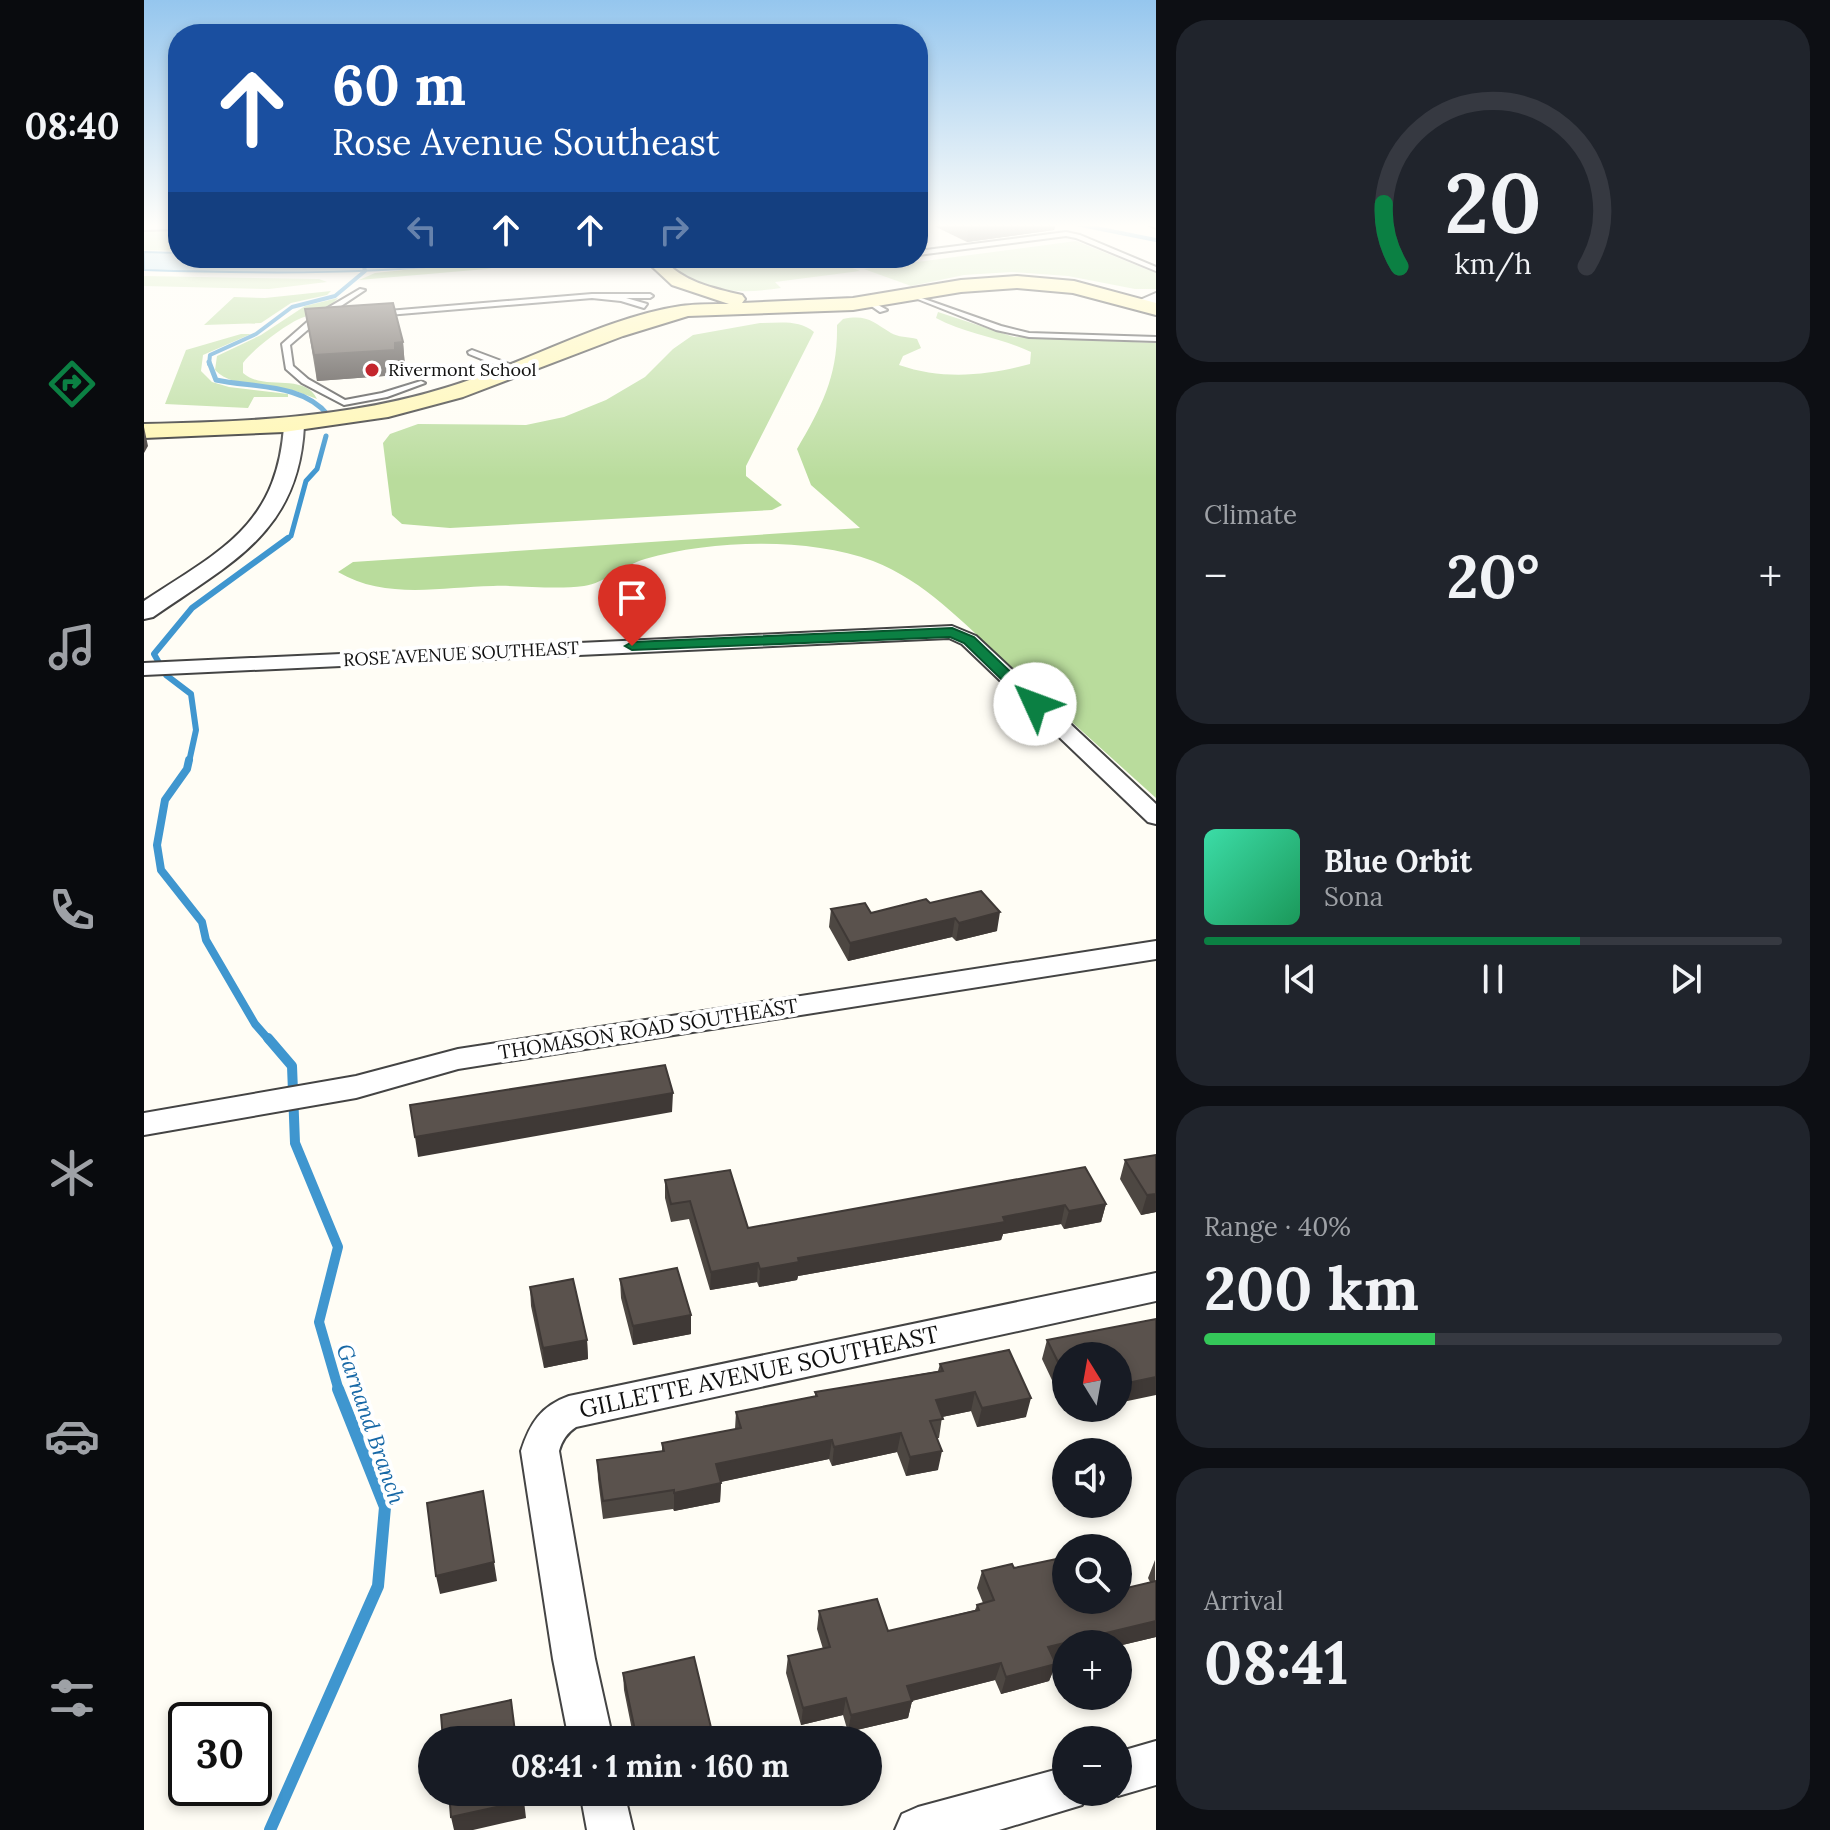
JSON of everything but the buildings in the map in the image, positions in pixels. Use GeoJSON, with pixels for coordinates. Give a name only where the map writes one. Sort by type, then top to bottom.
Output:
{"type":"FeatureCollection","features":[{"type":"Feature","properties":{"kind":"main road"},"geometry":{"type":"LineString","coordinates":[[617,330],[637,319],[642,308]]}},
{"type":"Feature","properties":{"kind":"main road"},"geometry":{"type":"LineString","coordinates":[[144,431],[294,426],[425,401],[677,308]]}},
{"type":"Feature","properties":{"kind":"main road"},"geometry":{"type":"LineString","coordinates":[[564,351],[691,316],[813,308]]}},
{"type":"Feature","properties":{"kind":"street"},"geometry":{"type":"LineString","coordinates":[[144,612],[228,554],[259,528],[277,504],[288,471],[294,426]]}},
{"type":"Feature","properties":{"kind":"street","name":"ROSE AVENUE SOUTHEAST"},"geometry":{"type":"LineString","coordinates":[[144,669],[952,632],[969,640],[1156,817]]}},
{"type":"Feature","properties":{"kind":"street","name":"THOMASON ROAD SOUTHEAST"},"geometry":{"type":"LineString","coordinates":[[144,1124],[391,1080],[458,1059],[1156,950]]}},
{"type":"Feature","properties":{"kind":"street","name":"GILLETTE AVENUE SOUTHEAST"},"geometry":{"type":"LineString","coordinates":[[587,1722],[540,1451],[546,1431],[559,1416],[1156,1287]]}},
{"type":"Feature","properties":{"kind":"street"},"geometry":{"type":"LineString","coordinates":[[1132,1770],[1156,1763]]}},
{"type":"Feature","properties":{"kind":"street"},"geometry":{"type":"LineString","coordinates":[[918,1830],[966,1824],[1052,1794]]}},
{"type":"Feature","properties":{"kind":"street"},"geometry":{"type":"LineString","coordinates":[[605,1806],[610,1830]]}},
{"type":"Feature","properties":{"kind":"lane"},"geometry":{"type":"LineString","coordinates":[[332,308],[286,344],[289,367],[305,381],[344,403],[421,383]]}},
{"type":"Feature","properties":{"kind":"lane"},"geometry":{"type":"LineString","coordinates":[[371,314],[440,308]]}},
{"type":"Feature","properties":{"kind":"lane"},"geometry":{"type":"LineString","coordinates":[[949,308],[1021,334],[1156,339]]}},
{"type":"Feature","properties":{"kind":"lane"},"geometry":{"type":"LineString","coordinates":[[317,318],[344,316]]}},
{"type":"Feature","properties":{"kind":"lane"},"geometry":{"type":"LineString","coordinates":[[472,352],[514,369]]}},
{"type":"Feature","properties":{"kind":"green space"},"geometry":{"type":"Polygon","coordinates":[[[222,308],[283,308],[261,323],[204,325],[222,308]]]}},
{"type":"Feature","properties":{"kind":"green space"},"geometry":{"type":"Polygon","coordinates":[[[301,308],[325,308],[277,332],[243,363],[243,373],[252,378],[303,386],[317,399],[291,390],[241,383],[215,370],[217,356],[261,335],[301,308]]]}},
{"type":"Feature","properties":{"kind":"green space"},"geometry":{"type":"Polygon","coordinates":[[[938,312],[1014,337],[1156,343],[1156,798],[926,591],[892,569],[847,553],[790,545],[700,548],[645,559],[592,584],[561,588],[394,589],[356,581],[338,572],[353,562],[860,528],[811,485],[797,449],[827,390],[835,360],[837,325],[843,319],[864,318],[894,334],[917,339],[921,348],[903,356],[899,365],[915,370],[964,375],[1030,364],[1031,352],[947,323],[936,318],[938,312]]]}},
{"type":"Feature","properties":{"kind":"green space"},"geometry":{"type":"Polygon","coordinates":[[[760,323],[795,323],[814,332],[746,466],[746,476],[782,505],[772,510],[450,528],[402,524],[392,515],[383,443],[390,434],[418,424],[526,425],[564,417],[606,400],[645,377],[673,349],[693,335],[760,323]]]}},
{"type":"Feature","properties":{"kind":"green space"},"geometry":{"type":"Polygon","coordinates":[[[251,334],[203,355],[201,371],[212,382],[288,394],[288,397],[254,397],[248,408],[165,404],[186,350],[251,334]]]}},
{"type":"Feature","properties":{"kind":"waterway","name":"Garnand Branch"},"geometry":{"type":"LineString","coordinates":[[209,362],[210,355],[256,334],[290,308]]}},
{"type":"Feature","properties":{"kind":"waterway","name":"Garnand Branch"},"geometry":{"type":"LineString","coordinates":[[209,362],[216,380],[291,392],[305,397],[328,415]]}},
{"type":"Feature","properties":{"kind":"waterway","name":"Garnand Branch"},"geometry":{"type":"LineString","coordinates":[[288,538],[306,481],[317,469],[326,436]]}},
{"type":"Feature","properties":{"kind":"waterway","name":"Garnand Branch"},"geometry":{"type":"LineString","coordinates":[[189,762],[196,730],[191,694],[166,675],[154,654],[192,608],[288,538]]}},
{"type":"Feature","properties":{"kind":"waterway","name":"Garnand Branch"},"geometry":{"type":"LineString","coordinates":[[189,760],[187,769],[165,800],[157,845],[161,870],[202,922],[206,940],[255,1024],[269,1040]]}},
{"type":"Feature","properties":{"kind":"waterway","name":"Garnand Branch"},"geometry":{"type":"LineString","coordinates":[[268,1038],[292,1066],[295,1143],[338,1247],[319,1322],[339,1391]]}},
{"type":"Feature","properties":{"kind":"waterway","name":"Garnand Branch"},"geometry":{"type":"LineString","coordinates":[[270,1830],[378,1586],[385,1507],[338,1389]]}},
{"type":"Feature","properties":{"kind":"place","name":"Rivermont School"},"geometry":{"type":"Point","coordinates":[372,370]}},
{"type":"Feature","properties":{"kind":"route"},"geometry":{"type":"LineString","coordinates":[[632,646],[952,632],[969,640],[1035,704]]}}]}
